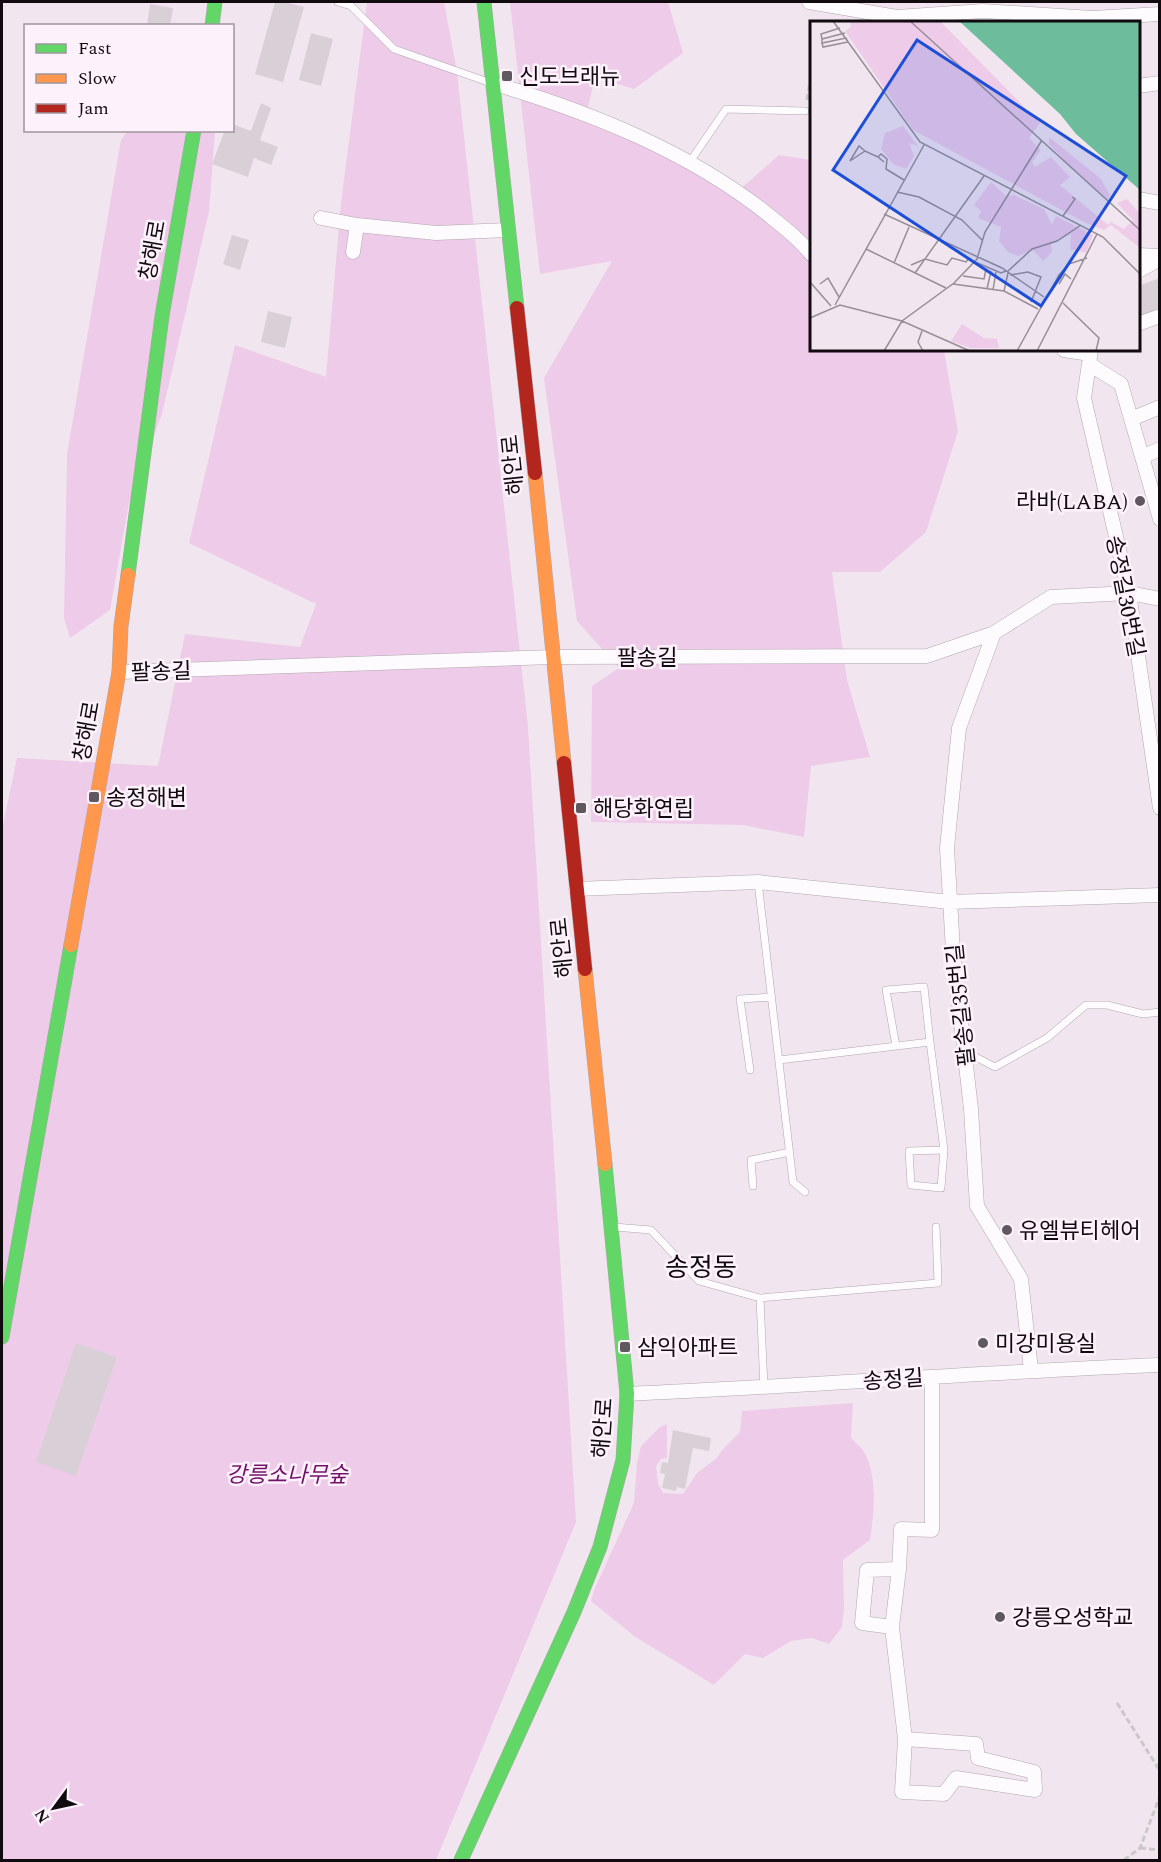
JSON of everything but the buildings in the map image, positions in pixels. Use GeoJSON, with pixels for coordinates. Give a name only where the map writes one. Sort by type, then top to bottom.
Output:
{"type":"FeatureCollection","features":[{"type":"Feature","properties":{"kind":"street"},"geometry":{"type":"LineString","coordinates":[[212,24],[215,2]]}},
{"type":"Feature","properties":{"kind":"street","name":"해안로"},"geometry":{"type":"LineString","coordinates":[[461,1860],[574,1612],[600,1547],[622,1460],[627,1394],[554,657],[484,2]]}},
{"type":"Feature","properties":{"kind":"street"},"geometry":{"type":"LineString","coordinates":[[809,2],[897,20],[984,10],[1092,20],[1160,14]]}},
{"type":"Feature","properties":{"kind":"street"},"geometry":{"type":"LineString","coordinates":[[976,21],[984,10]]}},
{"type":"Feature","properties":{"kind":"street"},"geometry":{"type":"LineString","coordinates":[[492,83],[546,99],[606,122],[688,163],[748,199],[802,243],[810,253]]}},
{"type":"Feature","properties":{"kind":"street"},"geometry":{"type":"LineString","coordinates":[[1140,86],[1160,83]]}},
{"type":"Feature","properties":{"kind":"street","name":"창해로"},"geometry":{"type":"LineString","coordinates":[[2,1337],[119,672],[120,626],[162,316],[194,132]]}},
{"type":"Feature","properties":{"kind":"street"},"geometry":{"type":"LineString","coordinates":[[1140,199],[1160,203]]}},
{"type":"Feature","properties":{"kind":"street"},"geometry":{"type":"LineString","coordinates":[[321,218],[357,225],[435,233],[508,230]]}},
{"type":"Feature","properties":{"kind":"street"},"geometry":{"type":"LineString","coordinates":[[353,252],[357,225]]}},
{"type":"Feature","properties":{"kind":"street"},"geometry":{"type":"LineString","coordinates":[[1140,255],[1160,258]]}},
{"type":"Feature","properties":{"kind":"street"},"geometry":{"type":"LineString","coordinates":[[1140,270],[1160,258]]}},
{"type":"Feature","properties":{"kind":"street"},"geometry":{"type":"LineString","coordinates":[[1140,323],[1160,316]]}},
{"type":"Feature","properties":{"kind":"street"},"geometry":{"type":"LineString","coordinates":[[1068,351],[1090,356],[1121,384],[1142,457],[1156,494],[1160,519]]}},
{"type":"Feature","properties":{"kind":"street","name":"송정길30번길"},"geometry":{"type":"LineString","coordinates":[[1090,356],[1084,398],[1129,593],[1160,808]]}},
{"type":"Feature","properties":{"kind":"street"},"geometry":{"type":"LineString","coordinates":[[1131,419],[1160,407]]}},
{"type":"Feature","properties":{"kind":"street"},"geometry":{"type":"LineString","coordinates":[[1142,457],[1160,449]]}},
{"type":"Feature","properties":{"kind":"street","name":"팔송길"},"geometry":{"type":"LineString","coordinates":[[119,672],[554,657],[927,656],[994,633],[1051,597],[1129,593],[1160,599]]}},
{"type":"Feature","properties":{"kind":"street","name":"팔송길35번길"},"geometry":{"type":"LineString","coordinates":[[994,633],[959,728],[947,848],[953,951],[971,1109],[976,1206],[1021,1279],[1031,1370]]}},
{"type":"Feature","properties":{"kind":"street"},"geometry":{"type":"LineString","coordinates":[[576,889],[758,882],[950,902],[1160,895]]}},
{"type":"Feature","properties":{"kind":"street","name":"송정길"},"geometry":{"type":"LineString","coordinates":[[627,1394],[765,1388],[1031,1370],[1160,1365]]}},
{"type":"Feature","properties":{"kind":"street"},"geometry":{"type":"LineString","coordinates":[[904,1739],[976,1744],[978,1758],[1034,1772],[1035,1790],[956,1778],[944,1794],[902,1792],[904,1739],[892,1628],[901,1529],[932,1530],[932,1377]]}},
{"type":"Feature","properties":{"kind":"street"},"geometry":{"type":"LineString","coordinates":[[892,1628],[862,1623],[867,1570],[899,1569]]}},
{"type":"Feature","properties":{"kind":"lane"},"geometry":{"type":"LineString","coordinates":[[338,2],[351,6],[394,49],[492,83]]}},
{"type":"Feature","properties":{"kind":"lane"},"geometry":{"type":"LineString","coordinates":[[688,163],[726,109],[805,111]]}},
{"type":"Feature","properties":{"kind":"lane"},"geometry":{"type":"LineString","coordinates":[[758,882],[793,1182],[805,1192]]}},
{"type":"Feature","properties":{"kind":"lane"},"geometry":{"type":"LineString","coordinates":[[896,1046],[886,990],[924,987],[944,1150],[941,1188],[910,1185],[909,1151],[944,1150]]}},
{"type":"Feature","properties":{"kind":"lane"},"geometry":{"type":"LineString","coordinates":[[750,1070],[740,999],[772,997]]}},
{"type":"Feature","properties":{"kind":"lane"},"geometry":{"type":"LineString","coordinates":[[964,1051],[995,1067],[1047,1038],[1086,1005],[1107,1005],[1143,1014],[1160,1012]]}},
{"type":"Feature","properties":{"kind":"lane"},"geometry":{"type":"LineString","coordinates":[[779,1059],[930,1042]]}},
{"type":"Feature","properties":{"kind":"lane"},"geometry":{"type":"LineString","coordinates":[[753,1186],[751,1160],[790,1152]]}},
{"type":"Feature","properties":{"kind":"lane"},"geometry":{"type":"LineString","coordinates":[[612,1226],[651,1230],[699,1281],[760,1298],[938,1283],[936,1227]]}},
{"type":"Feature","properties":{"kind":"lane"},"geometry":{"type":"LineString","coordinates":[[760,1298],[765,1388]]}},
{"type":"Feature","properties":{"kind":"path"},"geometry":{"type":"LineString","coordinates":[[805,111],[810,81]]}},
{"type":"Feature","properties":{"kind":"path"},"geometry":{"type":"LineString","coordinates":[[1117,1703],[1160,1771]]}},
{"type":"Feature","properties":{"kind":"path"},"geometry":{"type":"LineString","coordinates":[[1124,1860],[1140,1848],[1160,1796]]}},
{"type":"Feature","properties":{"kind":"path"},"geometry":{"type":"LineString","coordinates":[[1140,1848],[1160,1850]]}},
{"type":"Feature","properties":{"kind":"green space","name":"강릉소나무숲"},"geometry":{"type":"Polygon","coordinates":[[[367,2],[444,2],[457,72],[528,727],[576,1522],[436,1860],[2,1860],[2,830],[17,758],[158,766],[185,634],[300,647],[316,604],[189,543],[235,345],[326,377],[341,203],[367,2]]]}},
{"type":"Feature","properties":{"kind":"green space"},"geometry":{"type":"Polygon","coordinates":[[[510,2],[668,2],[683,53],[634,89],[595,77],[588,107],[737,192],[779,155],[810,160],[810,351],[944,351],[958,431],[926,532],[880,572],[832,572],[847,680],[870,757],[811,766],[804,837],[743,825],[591,822],[592,686],[619,668],[577,621],[544,378],[612,261],[540,274],[510,2]]]}},
{"type":"Feature","properties":{"kind":"green space"},"geometry":{"type":"Polygon","coordinates":[[[126,132],[215,132],[209,211],[162,414],[129,503],[110,610],[70,638],[64,618],[67,454],[121,140],[126,132]]]}},
{"type":"Feature","properties":{"kind":"green space"},"geometry":{"type":"Polygon","coordinates":[[[853,1403],[851,1438],[864,1452],[871,1472],[874,1495],[873,1518],[870,1540],[843,1560],[842,1627],[829,1644],[812,1638],[791,1641],[763,1658],[745,1654],[714,1685],[634,1636],[591,1601],[634,1503],[637,1463],[641,1446],[660,1427],[667,1424],[667,1458],[661,1459],[656,1466],[658,1483],[663,1493],[683,1494],[697,1473],[717,1458],[740,1432],[742,1411],[853,1403]]]}},
{"type":"Feature","properties":{"kind":"traffic: fast"},"geometry":{"type":"LineString","coordinates":[[212,24],[215,2]]}},
{"type":"Feature","properties":{"kind":"traffic: fast"},"geometry":{"type":"LineString","coordinates":[[484,2],[517,308]]}},
{"type":"Feature","properties":{"kind":"traffic: fast"},"geometry":{"type":"LineString","coordinates":[[128,575],[162,316],[194,132]]}},
{"type":"Feature","properties":{"kind":"traffic: fast"},"geometry":{"type":"LineString","coordinates":[[2,1337],[71,945]]}},
{"type":"Feature","properties":{"kind":"traffic: fast"},"geometry":{"type":"LineString","coordinates":[[461,1860],[574,1612],[600,1547],[623,1460],[627,1394],[605,1164]]}},
{"type":"Feature","properties":{"kind":"traffic: slow"},"geometry":{"type":"LineString","coordinates":[[535,473],[564,763]]}},
{"type":"Feature","properties":{"kind":"traffic: slow"},"geometry":{"type":"LineString","coordinates":[[71,945],[119,672],[121,626],[128,575]]}},
{"type":"Feature","properties":{"kind":"traffic: slow"},"geometry":{"type":"LineString","coordinates":[[585,969],[605,1164]]}},
{"type":"Feature","properties":{"kind":"traffic: jam"},"geometry":{"type":"LineString","coordinates":[[517,308],[535,473]]}},
{"type":"Feature","properties":{"kind":"traffic: jam"},"geometry":{"type":"LineString","coordinates":[[564,763],[585,969]]}},
{"type":"Feature","properties":{"kind":"place","name":"신도브래뉴"},"geometry":{"type":"Point","coordinates":[507,76]}},
{"type":"Feature","properties":{"kind":"place","name":"라바(LABA)"},"geometry":{"type":"Point","coordinates":[1140,501]}},
{"type":"Feature","properties":{"kind":"place","name":"송정해변"},"geometry":{"type":"Point","coordinates":[94,797]}},
{"type":"Feature","properties":{"kind":"place","name":"해당화연립"},"geometry":{"type":"Point","coordinates":[581,808]}},
{"type":"Feature","properties":{"kind":"place","name":"유엘뷰티헤어"},"geometry":{"type":"Point","coordinates":[1007,1230]}},
{"type":"Feature","properties":{"kind":"place","name":"미강미용실"},"geometry":{"type":"Point","coordinates":[983,1343]}},
{"type":"Feature","properties":{"kind":"place","name":"삼익아파트"},"geometry":{"type":"Point","coordinates":[625,1347]}},
{"type":"Feature","properties":{"kind":"place","name":"강릉오성학교"},"geometry":{"type":"Point","coordinates":[1000,1617]}},
{"type":"Feature","properties":{"kind":"district","name":"송정동"},"geometry":{"type":"Point","coordinates":[701,1267]}}]}
